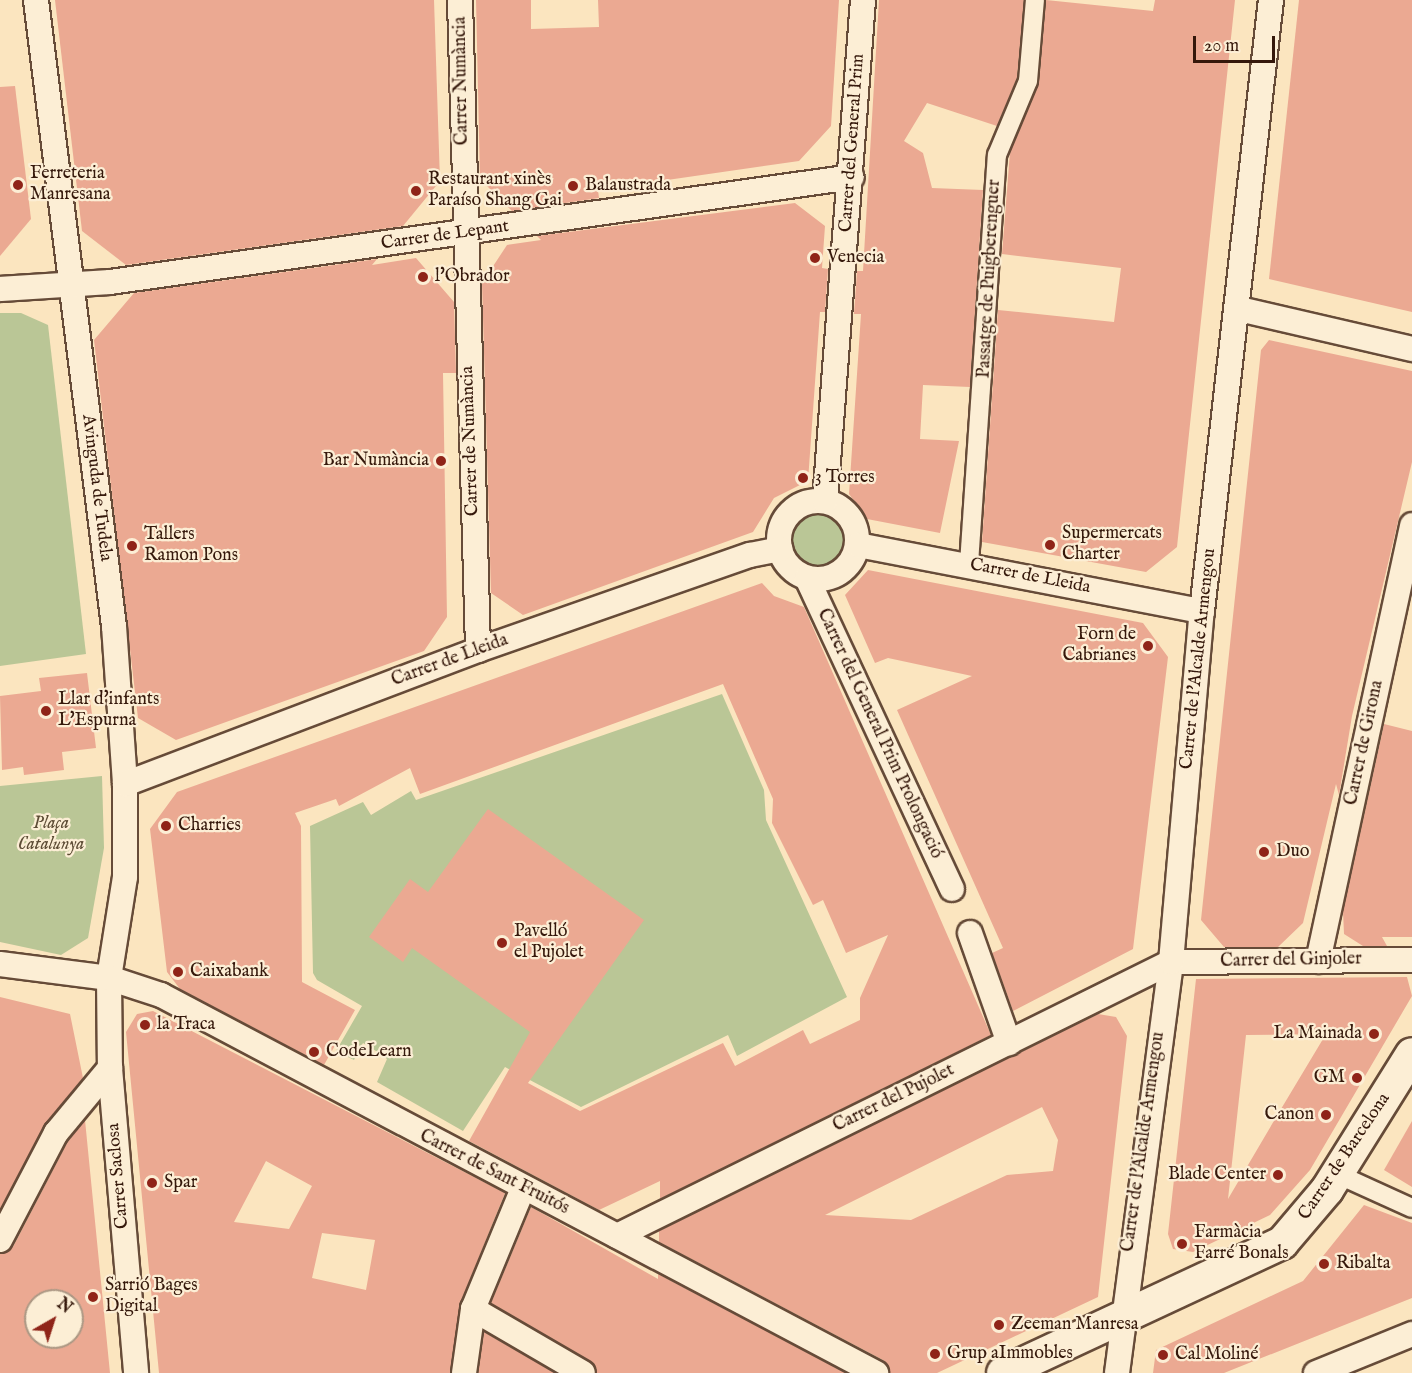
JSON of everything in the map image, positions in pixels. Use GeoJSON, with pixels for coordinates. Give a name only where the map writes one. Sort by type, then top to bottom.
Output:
{"type":"FeatureCollection","features":[{"type":"Feature","properties":{"kind":"street","name":"Avinguda de Tudela"},"geometry":{"type":"LineString","coordinates":[[36,0],[114,626],[125,784],[125,877],[109,978]]}},
{"type":"Feature","properties":{"kind":"street","name":"Carrer Numància"},"geometry":{"type":"LineString","coordinates":[[460,0],[465,233]]}},
{"type":"Feature","properties":{"kind":"street","name":"Carrer del General Prim"},"geometry":{"type":"LineString","coordinates":[[825,501],[852,177],[863,0]]}},
{"type":"Feature","properties":{"kind":"street","name":"Passatge de Puigberenguer"},"geometry":{"type":"LineString","coordinates":[[969,564],[997,155],[1028,81],[1035,0]]}},
{"type":"Feature","properties":{"kind":"street","name":"Carrer de l'Alcalde Armengou"},"geometry":{"type":"LineString","coordinates":[[1116,1373],[1120,1317],[1171,962],[1202,611],[1239,309],[1271,0]]}},
{"type":"Feature","properties":{"kind":"street","name":"Carrer de Lepant"},"geometry":{"type":"LineString","coordinates":[[0,290],[73,287],[852,177]]}},
{"type":"Feature","properties":{"kind":"street","name":"Carrer de Numància"},"geometry":{"type":"LineString","coordinates":[[465,233],[478,650]]}},
{"type":"Feature","properties":{"kind":"street"},"geometry":{"type":"LineString","coordinates":[[1239,309],[1412,348]]}},
{"type":"Feature","properties":{"kind":"street"},"geometry":{"type":"LineString","coordinates":[[825,501],[850,517],[858,545],[854,558],[834,577],[807,578],[785,562],[780,549],[781,527],[793,509],[825,501]]}},
{"type":"Feature","properties":{"kind":"street","name":"Carrer de Girona"},"geometry":{"type":"LineString","coordinates":[[1318,961],[1412,525]]}},
{"type":"Feature","properties":{"kind":"street","name":"Carrer de Lleida"},"geometry":{"type":"LineString","coordinates":[[858,545],[969,564],[1202,611]]}},
{"type":"Feature","properties":{"kind":"street","name":"Carrer de Lleida"},"geometry":{"type":"LineString","coordinates":[[125,784],[478,650],[750,555],[780,549]]}},
{"type":"Feature","properties":{"kind":"street","name":"Carrer del General Prim Prolongació"},"geometry":{"type":"LineString","coordinates":[[807,578],[952,890]]}},
{"type":"Feature","properties":{"kind":"street"},"geometry":{"type":"LineString","coordinates":[[970,933],[1009,1043]]}},
{"type":"Feature","properties":{"kind":"street","name":"Carrer del Ginjoler"},"geometry":{"type":"LineString","coordinates":[[1171,962],[1412,960]]}},
{"type":"Feature","properties":{"kind":"street","name":"Carrer del Pujolet"},"geometry":{"type":"LineString","coordinates":[[616,1236],[1171,962]]}},
{"type":"Feature","properties":{"kind":"street"},"geometry":{"type":"LineString","coordinates":[[0,964],[109,978]]}},
{"type":"Feature","properties":{"kind":"street","name":"Carrer Saclosa"},"geometry":{"type":"LineString","coordinates":[[109,978],[110,1068],[136,1373]]}},
{"type":"Feature","properties":{"kind":"street","name":"Carrer de Sant Fruitós"},"geometry":{"type":"LineString","coordinates":[[109,978],[161,994],[523,1188],[876,1373]]}},
{"type":"Feature","properties":{"kind":"street","name":"Carrer de Barcelona"},"geometry":{"type":"LineString","coordinates":[[1003,1373],[1282,1243],[1337,1174],[1412,1054]]}},
{"type":"Feature","properties":{"kind":"street"},"geometry":{"type":"LineString","coordinates":[[0,1240],[56,1133],[110,1068]]}},
{"type":"Feature","properties":{"kind":"street"},"geometry":{"type":"LineString","coordinates":[[1337,1174],[1412,1208]]}},
{"type":"Feature","properties":{"kind":"street"},"geometry":{"type":"LineString","coordinates":[[464,1373],[473,1309],[523,1188]]}},
{"type":"Feature","properties":{"kind":"street"},"geometry":{"type":"LineString","coordinates":[[473,1309],[583,1373]]}},
{"type":"Feature","properties":{"kind":"street"},"geometry":{"type":"LineString","coordinates":[[1316,1373],[1412,1334]]}},
{"type":"Feature","properties":{"kind":"green space"},"geometry":{"type":"Polygon","coordinates":[[[0,313],[21,313],[48,325],[86,654],[0,666],[0,313]]]}},
{"type":"Feature","properties":{"kind":"green space"},"geometry":{"type":"Polygon","coordinates":[[[813,514],[823,514],[837,521],[844,540],[837,559],[823,566],[813,566],[803,562],[796,555],[792,545],[792,535],[796,525],[803,518],[813,514]]]}},
{"type":"Feature","properties":{"kind":"green space"},"geometry":{"type":"Polygon","coordinates":[[[722,694],[764,790],[766,820],[847,997],[737,1056],[728,1035],[581,1107],[505,1067],[463,1131],[377,1082],[387,1059],[376,1051],[363,1043],[354,1060],[336,1051],[362,1006],[317,980],[313,973],[310,826],[363,802],[371,815],[411,791],[416,800],[722,694]]]}},
{"type":"Feature","properties":{"kind":"green space","name":"Plaça Catalunya"},"geometry":{"type":"Polygon","coordinates":[[[102,776],[104,848],[88,938],[61,955],[0,942],[0,786],[102,776]]]}},
{"type":"Feature","properties":{"kind":"building"},"geometry":{"type":"Polygon","coordinates":[[[55,0],[434,0],[440,181],[403,226],[126,265],[82,231],[55,0]]]}},
{"type":"Feature","properties":{"kind":"building"},"geometry":{"type":"Polygon","coordinates":[[[476,0],[531,0],[531,29],[599,27],[598,0],[839,0],[831,126],[799,161],[598,190],[599,198],[512,211],[480,179],[476,0]]]}},
{"type":"Feature","properties":{"kind":"building"},"geometry":{"type":"Polygon","coordinates":[[[879,0],[1024,0],[1017,78],[997,126],[927,103],[904,141],[923,153],[932,188],[983,190],[970,387],[923,385],[920,439],[959,441],[940,533],[867,519],[849,494],[861,314],[854,314],[857,271],[863,271],[879,0]]]}},
{"type":"Feature","properties":{"kind":"building"},"geometry":{"type":"Polygon","coordinates":[[[1046,0],[1153,11],[1155,0],[1235,0],[1177,547],[1146,572],[982,542],[998,310],[1114,322],[1121,268],[1002,254],[1010,152],[1039,82],[1046,0]]]}},
{"type":"Feature","properties":{"kind":"building"},"geometry":{"type":"Polygon","coordinates":[[[1299,0],[1412,0],[1412,312],[1269,279],[1299,0]]]}},
{"type":"Feature","properties":{"kind":"building"},"geometry":{"type":"Polygon","coordinates":[[[15,86],[31,219],[0,256],[0,87],[15,86]]]}},
{"type":"Feature","properties":{"kind":"building"},"geometry":{"type":"Polygon","coordinates":[[[795,203],[825,226],[822,268],[828,269],[825,312],[820,312],[808,481],[774,498],[753,532],[523,615],[491,593],[482,283],[507,245],[541,240],[537,236],[795,203]]]}},
{"type":"Feature","properties":{"kind":"building"},"geometry":{"type":"Polygon","coordinates":[[[416,258],[454,302],[456,373],[443,373],[447,617],[424,651],[176,740],[138,718],[94,340],[134,293],[377,259],[372,265],[416,258]]]}},
{"type":"Feature","properties":{"kind":"building"},"geometry":{"type":"Polygon","coordinates":[[[1269,340],[1412,371],[1412,462],[1352,716],[1339,795],[1336,784],[1303,923],[1278,947],[1224,947],[1201,920],[1261,350],[1269,340]]]}},
{"type":"Feature","properties":{"kind":"building"},"geometry":{"type":"Polygon","coordinates":[[[868,570],[1143,623],[1168,657],[1133,949],[1013,1011],[992,953],[1003,948],[897,710],[972,676],[888,658],[875,663],[845,595],[868,570]]]}},
{"type":"Feature","properties":{"kind":"building"},"geometry":{"type":"Polygon","coordinates":[[[762,583],[774,596],[804,607],[991,1035],[660,1199],[660,1181],[599,1210],[469,1141],[530,1032],[412,948],[403,962],[369,937],[410,879],[428,892],[488,809],[644,920],[528,1083],[580,1111],[723,1043],[735,1066],[803,1030],[810,1044],[860,1020],[860,998],[888,935],[846,953],[823,900],[813,905],[772,823],[773,799],[723,684],[420,794],[410,768],[339,806],[336,799],[295,813],[301,826],[302,982],[355,1010],[324,1065],[180,989],[167,972],[150,829],[177,792],[762,583]]]}},
{"type":"Feature","properties":{"kind":"building","name":"Llar d'infants L'Espurna"},"geometry":{"type":"Polygon","coordinates":[[[87,673],[96,748],[62,752],[64,770],[24,775],[23,767],[2,770],[0,696],[41,691],[39,678],[87,673]]]}},
{"type":"Feature","properties":{"kind":"building"},"geometry":{"type":"Polygon","coordinates":[[[1384,724],[1412,731],[1412,937],[1382,937],[1387,946],[1363,946],[1344,934],[1343,911],[1384,724]]]}},
{"type":"Feature","properties":{"kind":"building"},"geometry":{"type":"Polygon","coordinates":[[[1407,977],[1412,996],[1310,1170],[1270,1215],[1193,1252],[1173,1249],[1168,1234],[1196,979],[1407,977]],[[1326,1034],[1246,1035],[1228,1199],[1326,1034]]]}},
{"type":"Feature","properties":{"kind":"building"},"geometry":{"type":"Polygon","coordinates":[[[0,997],[70,1014],[83,1078],[44,1126],[0,1209],[0,997]]]}},
{"type":"Feature","properties":{"kind":"building"},"geometry":{"type":"Polygon","coordinates":[[[153,1011],[505,1193],[460,1304],[450,1373],[159,1373],[126,1032],[137,1014],[153,1011]],[[266,1161],[234,1222],[289,1229],[312,1186],[266,1161]],[[322,1233],[312,1278],[366,1290],[375,1240],[322,1233]]]}},
{"type":"Feature","properties":{"kind":"building"},"geometry":{"type":"Polygon","coordinates":[[[1098,1014],[1116,1017],[1127,1036],[1098,1297],[937,1373],[890,1373],[883,1360],[659,1242],[659,1231],[1098,1014]],[[1042,1107],[825,1215],[911,1220],[1007,1175],[1053,1171],[1058,1140],[1042,1107]]]}},
{"type":"Feature","properties":{"kind":"building"},"geometry":{"type":"Polygon","coordinates":[[[85,1120],[110,1373],[0,1373],[0,1254],[13,1247],[68,1141],[85,1120]]]}},
{"type":"Feature","properties":{"kind":"building"},"geometry":{"type":"Polygon","coordinates":[[[1412,1121],[1412,1187],[1384,1170],[1412,1121]]]}},
{"type":"Feature","properties":{"kind":"building"},"geometry":{"type":"Polygon","coordinates":[[[1364,1205],[1412,1223],[1412,1298],[1224,1373],[1153,1373],[1156,1350],[1303,1281],[1364,1205]]]}},
{"type":"Feature","properties":{"kind":"building"},"geometry":{"type":"Polygon","coordinates":[[[531,1207],[658,1279],[658,1274],[846,1373],[597,1373],[590,1361],[491,1303],[531,1207]]]}},
{"type":"Feature","properties":{"kind":"building"},"geometry":{"type":"Polygon","coordinates":[[[484,1332],[555,1373],[478,1373],[484,1332]]]}},
{"type":"Feature","properties":{"kind":"place","name":"Ferreteria Manresana"},"geometry":{"type":"Point","coordinates":[18,185]}},
{"type":"Feature","properties":{"kind":"place","name":"Balaustrada"},"geometry":{"type":"Point","coordinates":[573,186]}},
{"type":"Feature","properties":{"kind":"place","name":"Restaurant xinès Paraíso Shang Gai"},"geometry":{"type":"Point","coordinates":[416,191]}},
{"type":"Feature","properties":{"kind":"place","name":"Venecia"},"geometry":{"type":"Point","coordinates":[815,258]}},
{"type":"Feature","properties":{"kind":"place","name":"l'Obrador"},"geometry":{"type":"Point","coordinates":[423,277]}},
{"type":"Feature","properties":{"kind":"place","name":"Bar Numància"},"geometry":{"type":"Point","coordinates":[441,461]}},
{"type":"Feature","properties":{"kind":"place","name":"3 Torres"},"geometry":{"type":"Point","coordinates":[803,478]}},
{"type":"Feature","properties":{"kind":"place","name":"Supermercats Charter"},"geometry":{"type":"Point","coordinates":[1050,545]}},
{"type":"Feature","properties":{"kind":"place","name":"Tallers Ramon Pons"},"geometry":{"type":"Point","coordinates":[132,546]}},
{"type":"Feature","properties":{"kind":"place","name":"Forn de Cabrianes"},"geometry":{"type":"Point","coordinates":[1148,646]}},
{"type":"Feature","properties":{"kind":"place","name":"Llar d'infants L'Espurna"},"geometry":{"type":"Point","coordinates":[46,711]}},
{"type":"Feature","properties":{"kind":"place","name":"Charries"},"geometry":{"type":"Point","coordinates":[166,826]}},
{"type":"Feature","properties":{"kind":"place","name":"Duo"},"geometry":{"type":"Point","coordinates":[1264,852]}},
{"type":"Feature","properties":{"kind":"place","name":"Pavelló el Pujolet"},"geometry":{"type":"Point","coordinates":[502,943]}},
{"type":"Feature","properties":{"kind":"place","name":"Caixabank"},"geometry":{"type":"Point","coordinates":[178,972]}},
{"type":"Feature","properties":{"kind":"place","name":"la Traca"},"geometry":{"type":"Point","coordinates":[145,1025]}},
{"type":"Feature","properties":{"kind":"place","name":"La Mainada"},"geometry":{"type":"Point","coordinates":[1374,1034]}},
{"type":"Feature","properties":{"kind":"place","name":"CodeLearn"},"geometry":{"type":"Point","coordinates":[314,1052]}},
{"type":"Feature","properties":{"kind":"place","name":"GM"},"geometry":{"type":"Point","coordinates":[1357,1078]}},
{"type":"Feature","properties":{"kind":"place","name":"Canon"},"geometry":{"type":"Point","coordinates":[1326,1115]}},
{"type":"Feature","properties":{"kind":"place","name":"Blade Center"},"geometry":{"type":"Point","coordinates":[1278,1175]}},
{"type":"Feature","properties":{"kind":"place","name":"Spar"},"geometry":{"type":"Point","coordinates":[152,1183]}},
{"type":"Feature","properties":{"kind":"place","name":"Farmàcia Farré Bonals"},"geometry":{"type":"Point","coordinates":[1182,1244]}},
{"type":"Feature","properties":{"kind":"place","name":"Ribalta"},"geometry":{"type":"Point","coordinates":[1324,1264]}},
{"type":"Feature","properties":{"kind":"place","name":"Sarrió Bages Digital"},"geometry":{"type":"Point","coordinates":[93,1297]}},
{"type":"Feature","properties":{"kind":"place","name":"Zeeman Manresa"},"geometry":{"type":"Point","coordinates":[999,1325]}},
{"type":"Feature","properties":{"kind":"place","name":"Grup aImmobles"},"geometry":{"type":"Point","coordinates":[935,1354]}},
{"type":"Feature","properties":{"kind":"place","name":"Cal Moliné"},"geometry":{"type":"Point","coordinates":[1163,1355]}}]}
